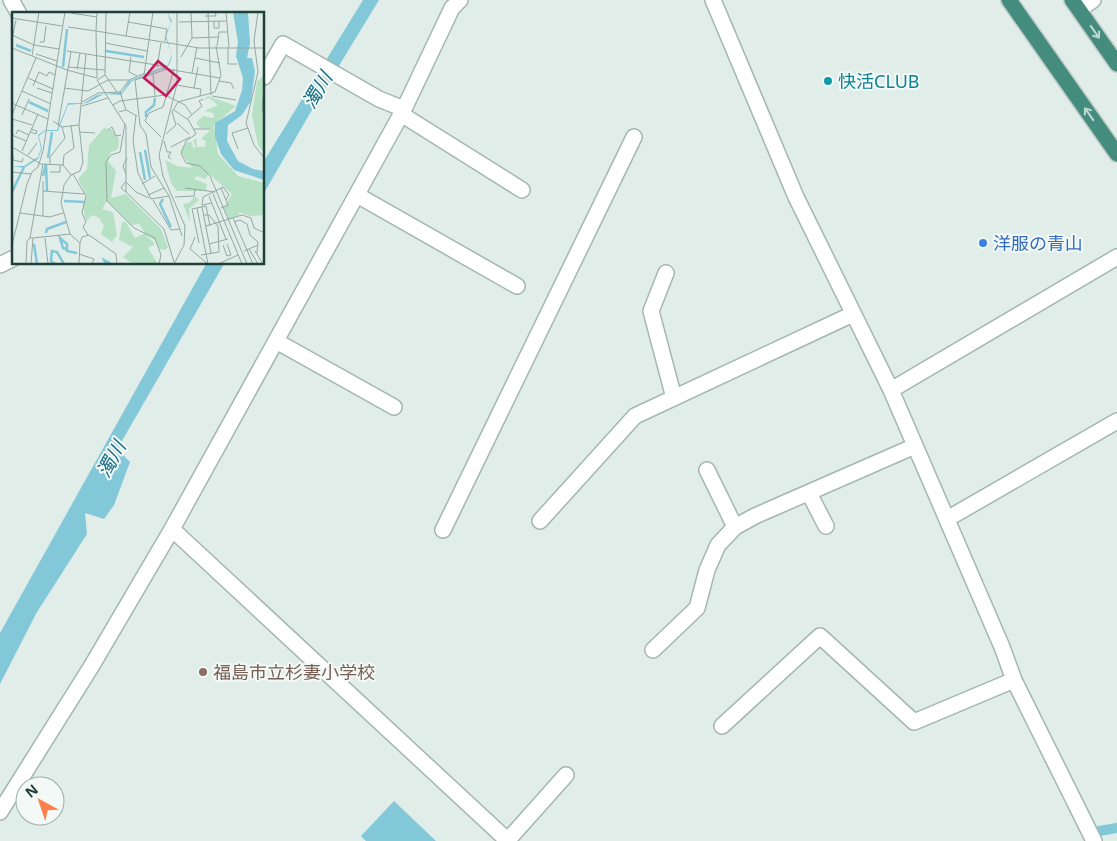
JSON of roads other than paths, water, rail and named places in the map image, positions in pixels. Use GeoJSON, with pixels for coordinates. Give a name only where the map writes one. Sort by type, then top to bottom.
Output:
{"type":"FeatureCollection","features":[{"type":"Feature","properties":{"kind":"highway"},"geometry":{"type":"LineString","coordinates":[[1009,0],[1117,154]]}},
{"type":"Feature","properties":{"kind":"highway"},"geometry":{"type":"LineString","coordinates":[[1076,5],[1117,64]]}},
{"type":"Feature","properties":{"kind":"street"},"geometry":{"type":"LineString","coordinates":[[11,0],[18,12]]}},
{"type":"Feature","properties":{"kind":"street"},"geometry":{"type":"LineString","coordinates":[[1,809],[90,667],[172,529],[402,112],[452,8],[460,0]]}},
{"type":"Feature","properties":{"kind":"street"},"geometry":{"type":"LineString","coordinates":[[713,0],[796,197],[891,390],[1014,680],[1094,841]]}},
{"type":"Feature","properties":{"kind":"street"},"geometry":{"type":"LineString","coordinates":[[1076,5],[1093,0]]}},
{"type":"Feature","properties":{"kind":"street"},"geometry":{"type":"LineString","coordinates":[[265,74],[283,44],[402,112],[522,190]]}},
{"type":"Feature","properties":{"kind":"street"},"geometry":{"type":"LineString","coordinates":[[442,530],[634,137]]}},
{"type":"Feature","properties":{"kind":"street"},"geometry":{"type":"LineString","coordinates":[[357,195],[517,286]]}},
{"type":"Feature","properties":{"kind":"street"},"geometry":{"type":"LineString","coordinates":[[891,390],[1117,257]]}},
{"type":"Feature","properties":{"kind":"street"},"geometry":{"type":"LineString","coordinates":[[0,265],[12,259]]}},
{"type":"Feature","properties":{"kind":"street"},"geometry":{"type":"LineString","coordinates":[[666,273],[651,311],[674,398]]}},
{"type":"Feature","properties":{"kind":"street"},"geometry":{"type":"LineString","coordinates":[[540,521],[636,416],[854,314]]}},
{"type":"Feature","properties":{"kind":"street"},"geometry":{"type":"LineString","coordinates":[[276,341],[394,407]]}},
{"type":"Feature","properties":{"kind":"street"},"geometry":{"type":"LineString","coordinates":[[947,519],[1117,421]]}},
{"type":"Feature","properties":{"kind":"street"},"geometry":{"type":"LineString","coordinates":[[653,650],[696,608],[707,570],[718,545],[735,527],[809,492],[915,446]]}},
{"type":"Feature","properties":{"kind":"street"},"geometry":{"type":"LineString","coordinates":[[707,470],[735,527]]}},
{"type":"Feature","properties":{"kind":"street"},"geometry":{"type":"LineString","coordinates":[[809,492],[826,526]]}},
{"type":"Feature","properties":{"kind":"street"},"geometry":{"type":"LineString","coordinates":[[172,529],[507,841],[566,775]]}},
{"type":"Feature","properties":{"kind":"street"},"geometry":{"type":"LineString","coordinates":[[722,726],[820,636],[914,722],[1014,680]]}},
{"type":"Feature","properties":{"kind":"water","name":"濁川"},"geometry":{"type":"Polygon","coordinates":[[[363,0],[379,0],[265,191],[265,159],[363,0]]]}},
{"type":"Feature","properties":{"kind":"water","name":"濁川"},"geometry":{"type":"Polygon","coordinates":[[[205,265],[223,265],[119,446],[121,453],[130,462],[114,505],[104,519],[85,513],[87,534],[37,612],[0,684],[0,633],[205,265]]]}},
{"type":"Feature","properties":{"kind":"water"},"geometry":{"type":"Polygon","coordinates":[[[394,801],[436,841],[366,841],[361,836],[394,801]]]}},
{"type":"Feature","properties":{"kind":"waterway"},"geometry":{"type":"LineString","coordinates":[[1094,832],[1117,828]]}},
{"type":"Feature","properties":{"kind":"place","name":"快活CLUB"},"geometry":{"type":"Point","coordinates":[828,81]}},
{"type":"Feature","properties":{"kind":"place","name":"洋服の青山"},"geometry":{"type":"Point","coordinates":[983,243]}},
{"type":"Feature","properties":{"kind":"place","name":"福島市立杉妻小学校"},"geometry":{"type":"Point","coordinates":[203,672]}}]}
